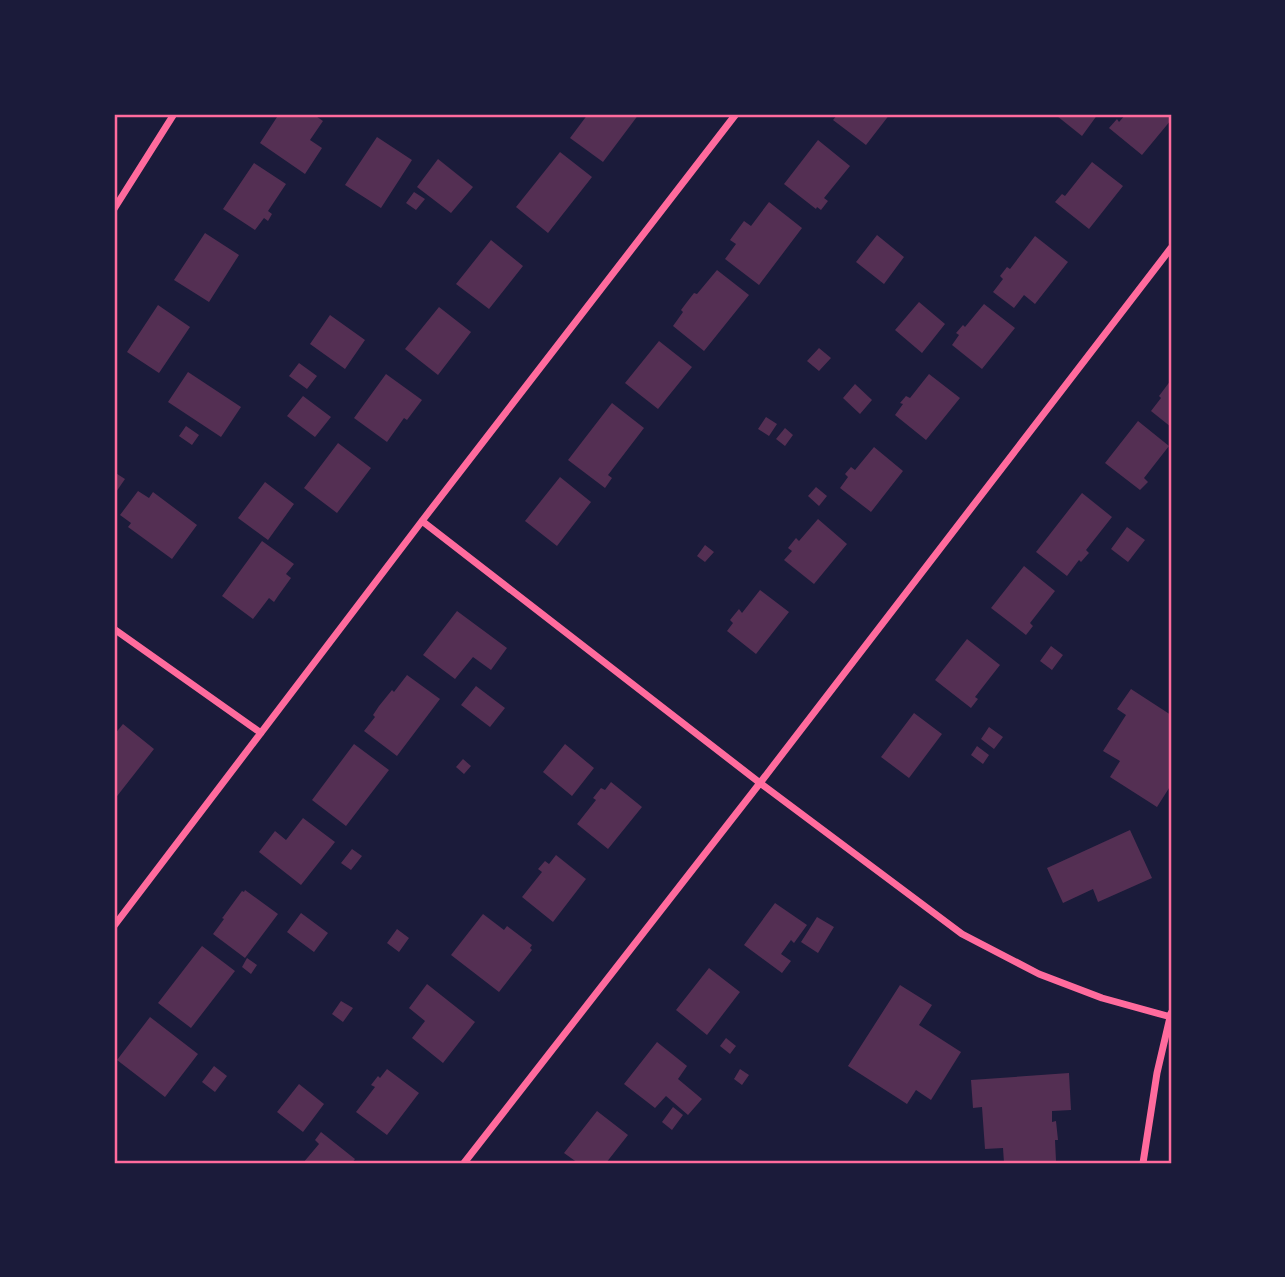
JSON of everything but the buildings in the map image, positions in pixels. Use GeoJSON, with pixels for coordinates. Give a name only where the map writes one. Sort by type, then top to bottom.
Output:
{"type":"FeatureCollection","features":[{"type":"Feature","properties":{"kind":"street"},"geometry":{"type":"LineString","coordinates":[[114,209],[174,114]]}},
{"type":"Feature","properties":{"kind":"street"},"geometry":{"type":"LineString","coordinates":[[114,926],[736,114]]}},
{"type":"Feature","properties":{"kind":"street"},"geometry":{"type":"LineString","coordinates":[[464,1163],[760,783],[1171,247]]}},
{"type":"Feature","properties":{"kind":"street"},"geometry":{"type":"LineString","coordinates":[[422,521],[760,783],[962,934],[1039,974],[1102,998],[1171,1015],[1157,1073],[1143,1163]]}},
{"type":"Feature","properties":{"kind":"street"},"geometry":{"type":"LineString","coordinates":[[114,629],[261,733]]}}]}
